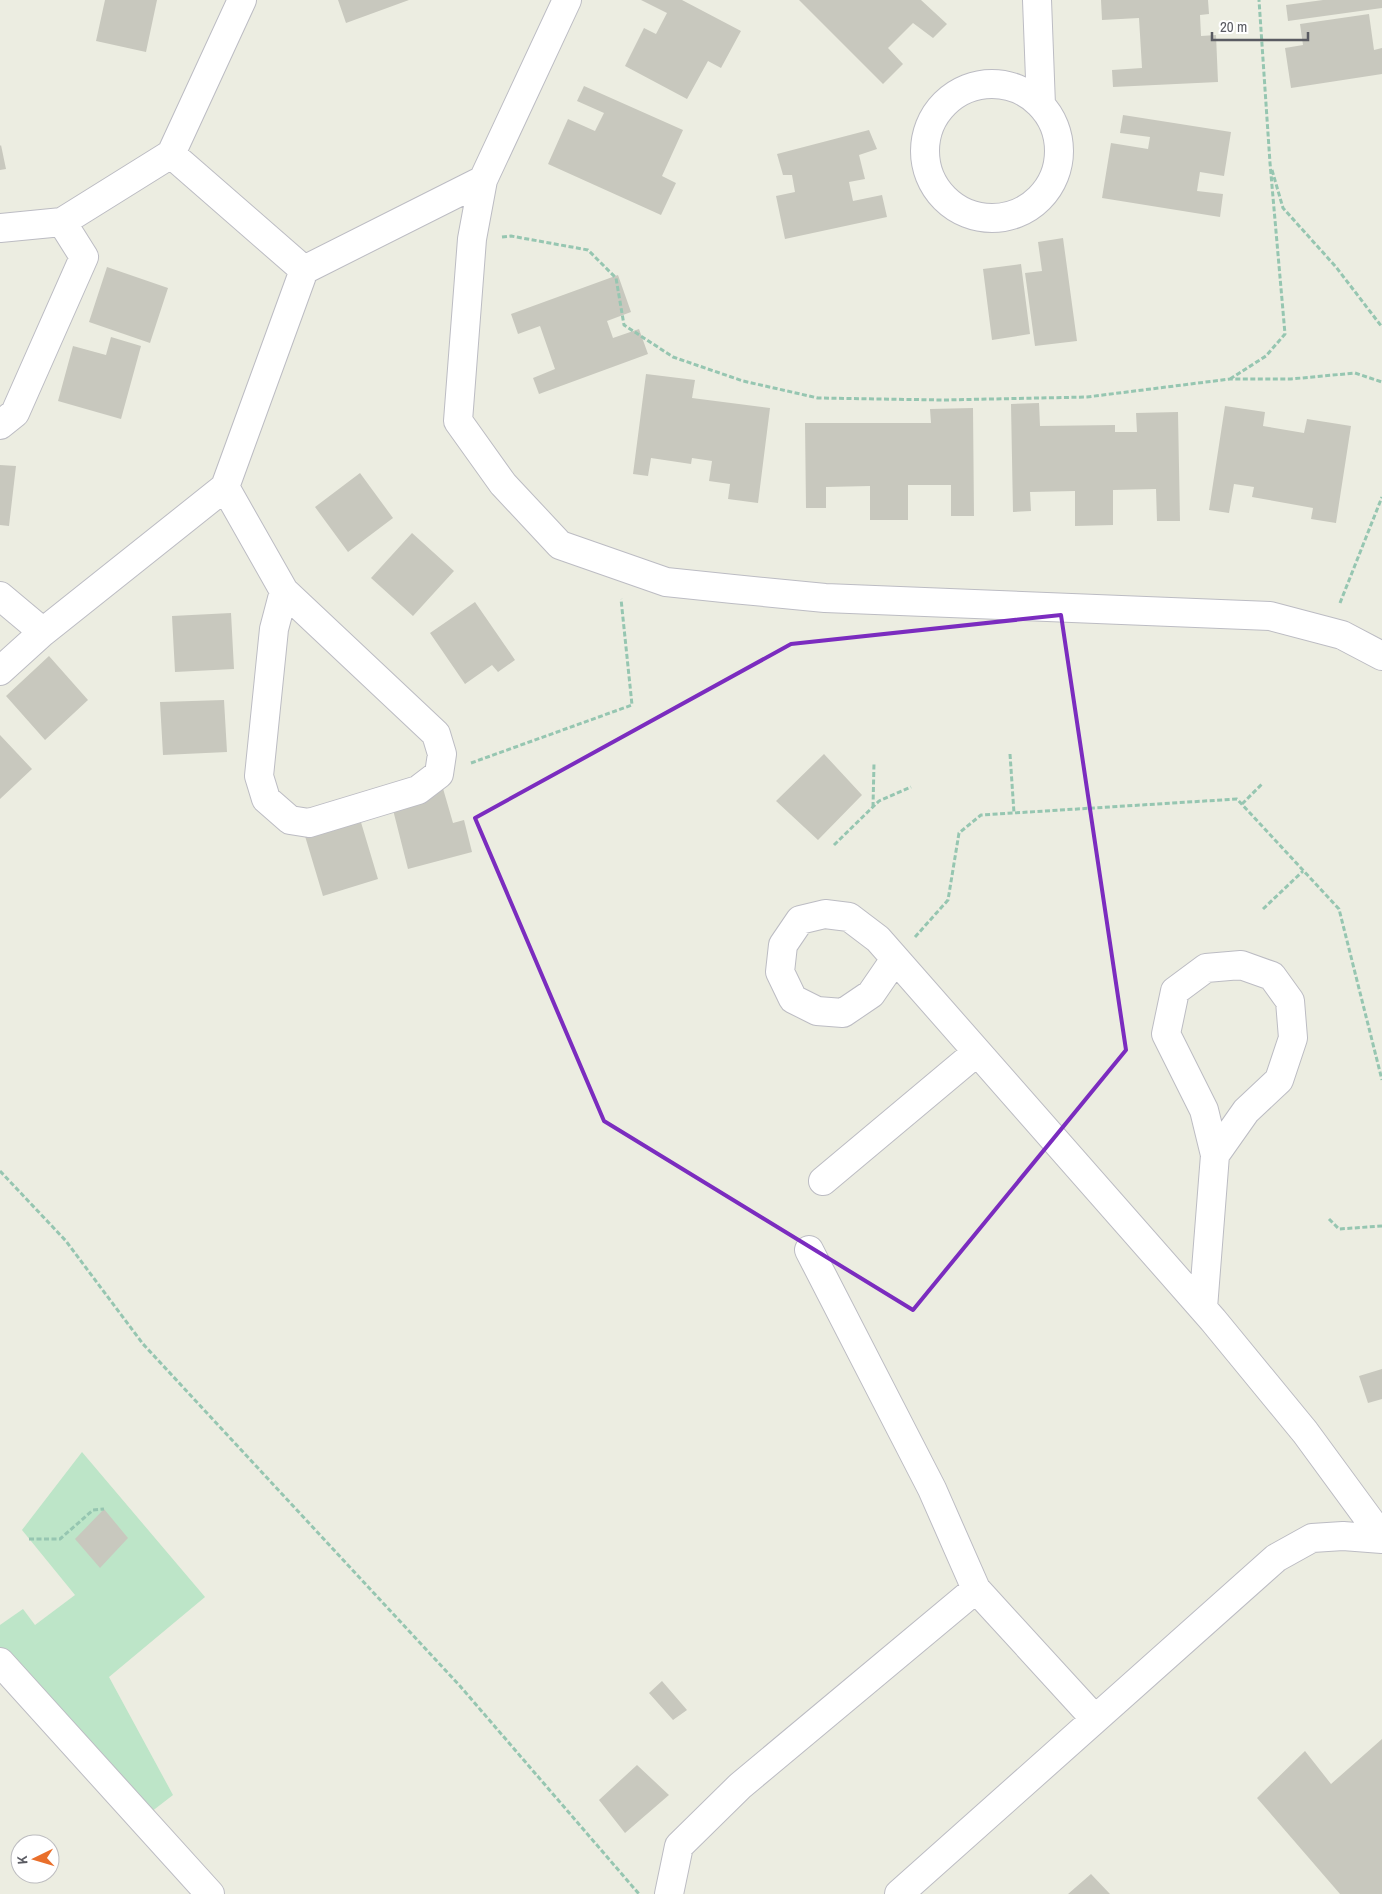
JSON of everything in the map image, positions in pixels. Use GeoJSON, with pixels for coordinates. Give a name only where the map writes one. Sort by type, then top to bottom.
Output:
{"type":"FeatureCollection","features":[{"type":"Feature","properties":{"kind":"street"},"geometry":{"type":"LineString","coordinates":[[0,228],[62,222],[171,154],[242,0]]}},
{"type":"Feature","properties":{"kind":"street"},"geometry":{"type":"LineString","coordinates":[[568,0],[483,180],[472,239],[458,421],[502,484],[560,545],[666,582],[825,598],[1270,616],[1342,635],[1382,656]]}},
{"type":"Feature","properties":{"kind":"street"},"geometry":{"type":"LineString","coordinates":[[1037,0],[1041,105],[1053,125],[1059,147],[1056,171],[1046,192],[1034,204],[1013,216],[990,219],[967,214],[947,202],[932,183],[925,161],[925,144],[931,122],[945,103],[964,90],[987,84],[1010,86],[1031,97],[1041,105]]}},
{"type":"Feature","properties":{"kind":"street"},"geometry":{"type":"LineString","coordinates":[[171,154],[304,270]]}},
{"type":"Feature","properties":{"kind":"street"},"geometry":{"type":"LineString","coordinates":[[0,670],[43,632],[225,488],[304,270],[483,180]]}},
{"type":"Feature","properties":{"kind":"street"},"geometry":{"type":"LineString","coordinates":[[0,425],[15,413],[84,257],[62,222]]}},
{"type":"Feature","properties":{"kind":"street"},"geometry":{"type":"LineString","coordinates":[[225,488],[284,591],[436,734],[442,754],[440,774],[418,790],[309,823],[290,820],[266,799],[260,776],[260,767],[274,629],[284,591]]}},
{"type":"Feature","properties":{"kind":"street"},"geometry":{"type":"LineString","coordinates":[[0,596],[43,632]]}},
{"type":"Feature","properties":{"kind":"street"},"geometry":{"type":"LineString","coordinates":[[895,959],[1203,1308],[1305,1432],[1382,1538]]}},
{"type":"Feature","properties":{"kind":"street"},"geometry":{"type":"LineString","coordinates":[[1203,1308],[1215,1155],[1204,1110],[1166,1034],[1175,992],[1206,968],[1241,965],[1272,976],[1290,1001],[1293,1038],[1278,1080],[1246,1111],[1215,1155]]}},
{"type":"Feature","properties":{"kind":"street"},"geometry":{"type":"LineString","coordinates":[[823,1181],[977,1052]]}},
{"type":"Feature","properties":{"kind":"street"},"geometry":{"type":"LineString","coordinates":[[809,1250],[932,1489],[976,1589],[1095,1719]]}},
{"type":"Feature","properties":{"kind":"street"},"geometry":{"type":"LineString","coordinates":[[899,1894],[1276,1558],[1312,1538],[1344,1536],[1382,1538]]}},
{"type":"Feature","properties":{"kind":"street"},"geometry":{"type":"LineString","coordinates":[[669,1894],[679,1846],[740,1786],[976,1589]]}},
{"type":"Feature","properties":{"kind":"street"},"geometry":{"type":"LineString","coordinates":[[0,1662],[210,1894]]}},
{"type":"Feature","properties":{"kind":"path"},"geometry":{"type":"LineString","coordinates":[[1230,380],[1266,356],[1285,334],[1270,163],[1259,0]]}},
{"type":"Feature","properties":{"kind":"path"},"geometry":{"type":"LineString","coordinates":[[1270,163],[1283,208],[1336,267],[1382,327]]}},
{"type":"Feature","properties":{"kind":"path"},"geometry":{"type":"LineString","coordinates":[[472,239],[511,236],[588,250],[616,278],[624,325],[673,357],[743,381],[818,398],[944,400],[1087,397],[1230,380],[1291,379],[1355,373],[1382,382]]}},
{"type":"Feature","properties":{"kind":"path"},"geometry":{"type":"LineString","coordinates":[[1329,632],[1382,497]]}},
{"type":"Feature","properties":{"kind":"path"},"geometry":{"type":"LineString","coordinates":[[440,774],[632,705],[617,565]]}},
{"type":"Feature","properties":{"kind":"path"},"geometry":{"type":"LineString","coordinates":[[1010,754],[1014,813]]}},
{"type":"Feature","properties":{"kind":"path"},"geometry":{"type":"LineString","coordinates":[[872,808],[874,763]]}},
{"type":"Feature","properties":{"kind":"path"},"geometry":{"type":"LineString","coordinates":[[1242,804],[1263,783]]}},
{"type":"Feature","properties":{"kind":"path"},"geometry":{"type":"LineString","coordinates":[[834,845],[879,801],[911,787]]}},
{"type":"Feature","properties":{"kind":"path"},"geometry":{"type":"LineString","coordinates":[[895,959],[948,900],[959,833],[981,815],[1237,799],[1339,909],[1382,1080]]}},
{"type":"Feature","properties":{"kind":"path"},"geometry":{"type":"LineString","coordinates":[[1263,909],[1303,871]]}},
{"type":"Feature","properties":{"kind":"path"},"geometry":{"type":"LineString","coordinates":[[0,1171],[66,1241],[143,1344],[460,1686],[640,1894]]}},
{"type":"Feature","properties":{"kind":"path"},"geometry":{"type":"LineString","coordinates":[[1328,1219],[1338,1229],[1382,1226]]}},
{"type":"Feature","properties":{"kind":"path"},"geometry":{"type":"LineString","coordinates":[[29,1539],[60,1539],[93,1510],[104,1509]]}},
{"type":"Feature","properties":{"kind":"highlighted area"},"geometry":{"type":"Polygon","coordinates":[[[1061,615],[1126,1050],[913,1310],[604,1121],[475,818],[791,644],[1061,615]]]}},
{"type":"Feature","properties":{"kind":"green space"},"geometry":{"type":"Polygon","coordinates":[[[82,1452],[205,1597],[109,1677],[173,1795],[151,1812],[0,1660],[0,1625],[23,1609],[35,1625],[75,1595],[22,1530],[82,1452]]]}},
{"type":"Feature","properties":{"kind":"building"},"geometry":{"type":"Polygon","coordinates":[[[105,0],[157,0],[146,52],[96,41],[105,0]]]}},
{"type":"Feature","properties":{"kind":"building"},"geometry":{"type":"Polygon","coordinates":[[[338,0],[409,0],[346,23],[338,0]]]}},
{"type":"Feature","properties":{"kind":"building"},"geometry":{"type":"Polygon","coordinates":[[[641,0],[682,0],[741,31],[721,68],[708,61],[687,99],[625,66],[644,28],[656,34],[667,13],[641,0]]]}},
{"type":"Feature","properties":{"kind":"building"},"geometry":{"type":"Polygon","coordinates":[[[799,0],[921,0],[947,24],[933,38],[913,23],[888,48],[903,64],[883,84],[799,0]]]}},
{"type":"Feature","properties":{"kind":"building"},"geometry":{"type":"Polygon","coordinates":[[[1101,0],[1208,0],[1209,14],[1200,15],[1201,36],[1216,35],[1218,82],[1113,87],[1112,70],[1142,68],[1139,18],[1102,20],[1101,0]]]}},
{"type":"Feature","properties":{"kind":"building"},"geometry":{"type":"Polygon","coordinates":[[[1323,0],[1382,0],[1382,8],[1288,21],[1286,5],[1323,0]]]}},
{"type":"Feature","properties":{"kind":"building"},"geometry":{"type":"Polygon","coordinates":[[[1369,14],[1374,50],[1382,48],[1382,74],[1291,88],[1285,48],[1303,45],[1300,24],[1369,14]]]}},
{"type":"Feature","properties":{"kind":"building"},"geometry":{"type":"Polygon","coordinates":[[[584,86],[683,130],[662,176],[676,183],[661,215],[548,164],[568,119],[595,131],[604,113],[577,101],[584,86]]]}},
{"type":"Feature","properties":{"kind":"building"},"geometry":{"type":"Polygon","coordinates":[[[1123,115],[1231,132],[1224,176],[1200,172],[1197,191],[1223,194],[1220,217],[1102,198],[1111,143],[1148,149],[1150,137],[1120,133],[1123,115]]]}},
{"type":"Feature","properties":{"kind":"building"},"geometry":{"type":"Polygon","coordinates":[[[869,130],[877,149],[859,155],[865,179],[849,182],[853,201],[882,195],[887,217],[785,239],[776,196],[795,192],[792,175],[783,175],[777,154],[869,130]]]}},
{"type":"Feature","properties":{"kind":"building"},"geometry":{"type":"Polygon","coordinates":[[[0,146],[6,169],[0,170],[0,146]]]}},
{"type":"Feature","properties":{"kind":"building"},"geometry":{"type":"Polygon","coordinates":[[[1063,238],[1077,341],[1035,346],[1025,273],[1042,271],[1038,242],[1063,238]]]}},
{"type":"Feature","properties":{"kind":"building"},"geometry":{"type":"Polygon","coordinates":[[[1021,264],[1030,334],[992,340],[983,269],[1021,264]]]}},
{"type":"Feature","properties":{"kind":"building"},"geometry":{"type":"Polygon","coordinates":[[[107,267],[168,288],[150,343],[89,322],[107,267]]]}},
{"type":"Feature","properties":{"kind":"building"},"geometry":{"type":"Polygon","coordinates":[[[618,275],[631,312],[607,321],[613,338],[639,329],[648,354],[539,394],[533,378],[555,369],[540,326],[518,334],[511,314],[618,275]]]}},
{"type":"Feature","properties":{"kind":"building"},"geometry":{"type":"Polygon","coordinates":[[[111,337],[141,346],[121,419],[58,401],[73,346],[106,355],[111,337]]]}},
{"type":"Feature","properties":{"kind":"building"},"geometry":{"type":"Polygon","coordinates":[[[646,374],[695,380],[692,398],[770,408],[758,503],[728,499],[730,484],[709,481],[712,461],[692,458],[691,464],[651,458],[648,476],[633,474],[646,374]]]}},
{"type":"Feature","properties":{"kind":"building"},"geometry":{"type":"Polygon","coordinates":[[[1039,403],[1040,426],[1115,425],[1115,432],[1137,432],[1136,413],[1178,412],[1180,521],[1157,521],[1156,489],[1113,490],[1113,525],[1075,526],[1075,491],[1030,492],[1031,511],[1013,512],[1011,404],[1039,403]]]}},
{"type":"Feature","properties":{"kind":"building"},"geometry":{"type":"Polygon","coordinates":[[[1225,406],[1265,412],[1263,426],[1304,433],[1307,419],[1351,426],[1336,523],[1311,519],[1313,508],[1252,497],[1254,487],[1234,484],[1229,513],[1209,510],[1225,406]]]}},
{"type":"Feature","properties":{"kind":"building"},"geometry":{"type":"Polygon","coordinates":[[[973,408],[974,516],[951,516],[951,485],[908,485],[908,520],[870,520],[870,486],[826,487],[826,508],[806,508],[805,423],[931,423],[930,409],[973,408]]]}},
{"type":"Feature","properties":{"kind":"building"},"geometry":{"type":"Polygon","coordinates":[[[0,465],[16,466],[9,526],[0,525],[0,465]]]}},
{"type":"Feature","properties":{"kind":"building"},"geometry":{"type":"Polygon","coordinates":[[[360,473],[393,518],[348,552],[315,507],[360,473]]]}},
{"type":"Feature","properties":{"kind":"building"},"geometry":{"type":"Polygon","coordinates":[[[412,533],[454,571],[413,616],[371,578],[412,533]]]}},
{"type":"Feature","properties":{"kind":"building"},"geometry":{"type":"Polygon","coordinates":[[[475,602],[515,660],[498,672],[492,665],[465,684],[430,633],[475,602]]]}},
{"type":"Feature","properties":{"kind":"building"},"geometry":{"type":"Polygon","coordinates":[[[231,613],[234,669],[175,672],[172,616],[231,613]]]}},
{"type":"Feature","properties":{"kind":"building"},"geometry":{"type":"Polygon","coordinates":[[[49,656],[88,700],[45,740],[6,696],[49,656]]]}},
{"type":"Feature","properties":{"kind":"building"},"geometry":{"type":"Polygon","coordinates":[[[224,700],[227,752],[163,755],[160,702],[224,700]]]}},
{"type":"Feature","properties":{"kind":"building"},"geometry":{"type":"Polygon","coordinates":[[[0,735],[32,769],[0,799],[0,735]]]}},
{"type":"Feature","properties":{"kind":"building"},"geometry":{"type":"Polygon","coordinates":[[[824,754],[862,795],[818,840],[776,801],[824,754]]]}},
{"type":"Feature","properties":{"kind":"building"},"geometry":{"type":"Polygon","coordinates":[[[442,785],[453,823],[464,820],[472,852],[408,869],[390,798],[442,785]]]}},
{"type":"Feature","properties":{"kind":"building"},"geometry":{"type":"Polygon","coordinates":[[[360,819],[378,879],[323,896],[305,836],[360,819]]]}},
{"type":"Feature","properties":{"kind":"building"},"geometry":{"type":"Polygon","coordinates":[[[1382,1369],[1382,1399],[1368,1403],[1359,1376],[1382,1369]]]}},
{"type":"Feature","properties":{"kind":"building"},"geometry":{"type":"Polygon","coordinates":[[[104,1509],[128,1538],[100,1568],[75,1539],[104,1509]]]}},
{"type":"Feature","properties":{"kind":"building"},"geometry":{"type":"Polygon","coordinates":[[[662,1681],[687,1710],[673,1720],[649,1693],[662,1681]]]}},
{"type":"Feature","properties":{"kind":"building"},"geometry":{"type":"Polygon","coordinates":[[[1382,1739],[1382,1894],[1340,1894],[1257,1798],[1305,1751],[1331,1784],[1382,1739]]]}},
{"type":"Feature","properties":{"kind":"building"},"geometry":{"type":"Polygon","coordinates":[[[637,1765],[669,1795],[625,1833],[599,1800],[637,1765]]]}},
{"type":"Feature","properties":{"kind":"building"},"geometry":{"type":"Polygon","coordinates":[[[1091,1874],[1110,1894],[1068,1894],[1091,1874]]]}}]}
